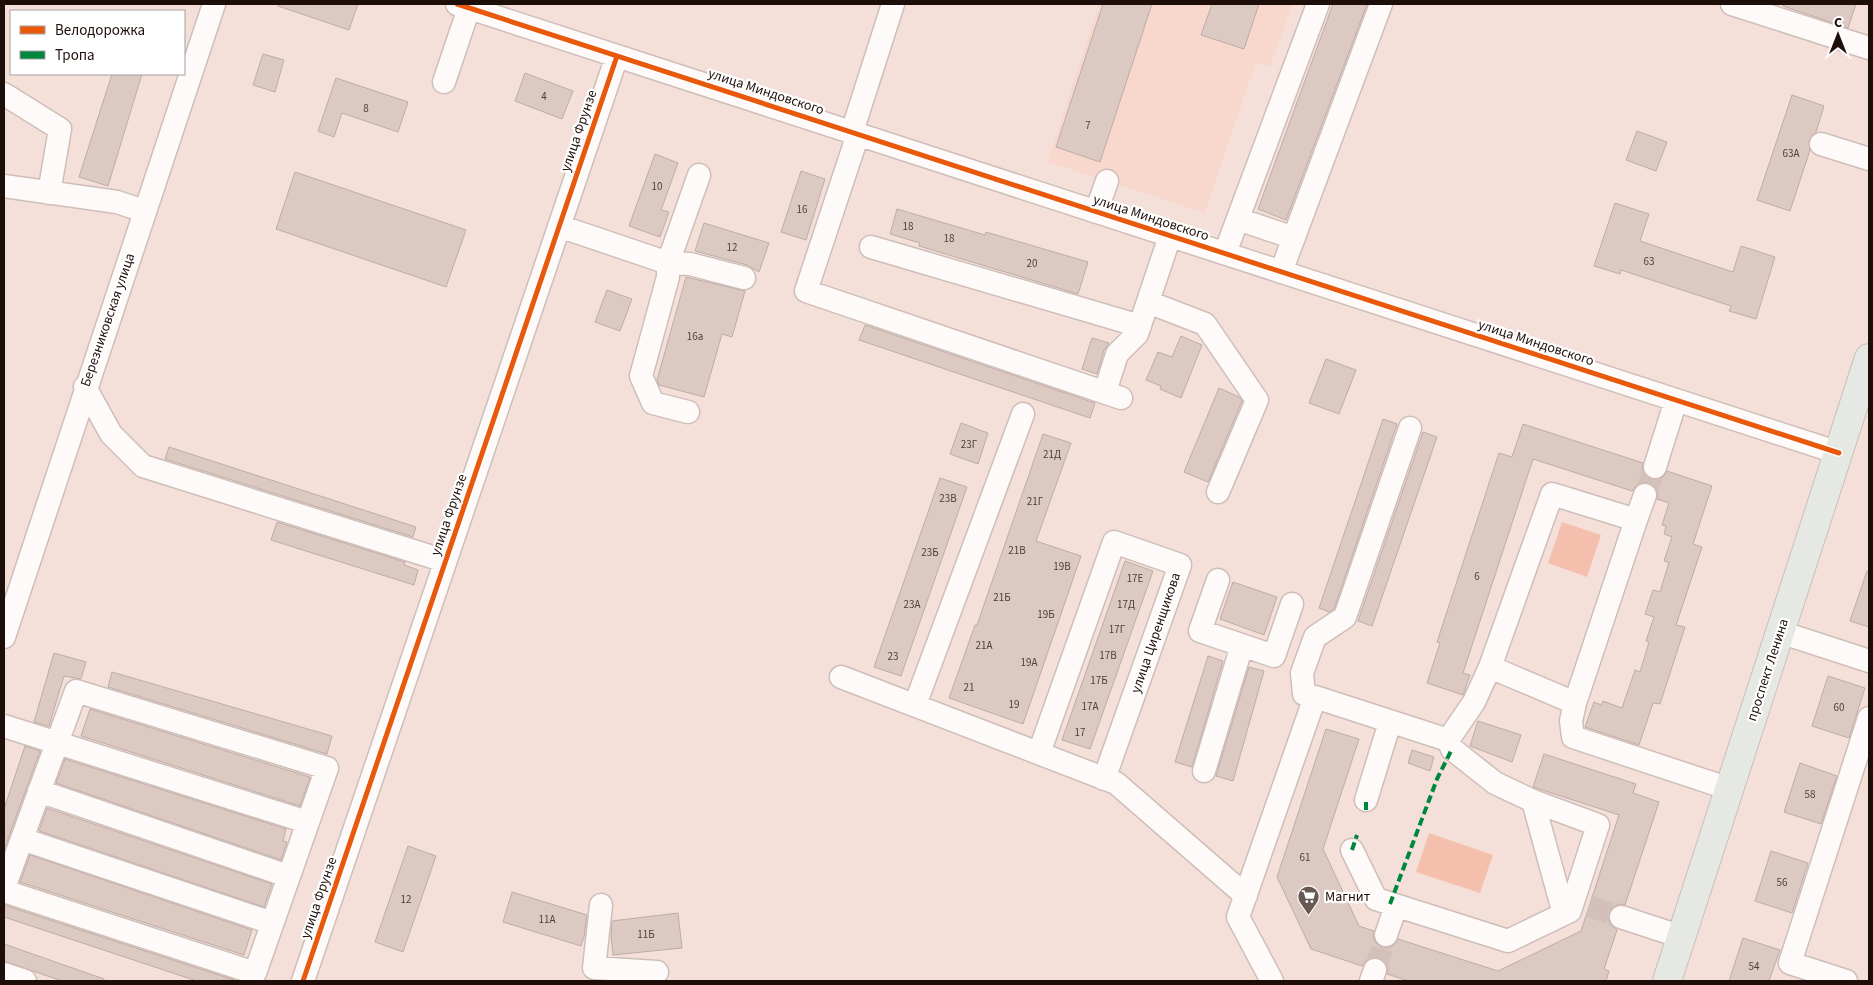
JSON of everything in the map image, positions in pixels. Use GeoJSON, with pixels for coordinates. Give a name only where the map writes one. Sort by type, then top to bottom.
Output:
{"type":"FeatureCollection","features":[{"type":"Feature","properties":{"kind":"main road","name":"проспект Ленина"},"geometry":{"type":"LineString","coordinates":[[1667,981],[1838,453],[1861,411],[1869,358]]}},
{"type":"Feature","properties":{"kind":"street","name":"Березниковская улица"},"geometry":{"type":"LineString","coordinates":[[4,637],[85,387],[214,4]]}},
{"type":"Feature","properties":{"kind":"street"},"geometry":{"type":"LineString","coordinates":[[893,4],[806,291],[1113,395],[1117,354],[1137,334],[1170,236]]}},
{"type":"Feature","properties":{"kind":"street"},"geometry":{"type":"LineString","coordinates":[[1225,254],[1318,4]]}},
{"type":"Feature","properties":{"kind":"street"},"geometry":{"type":"LineString","coordinates":[[1281,272],[1381,4]]}},
{"type":"Feature","properties":{"kind":"street"},"geometry":{"type":"LineString","coordinates":[[1732,4],[1869,48]]}},
{"type":"Feature","properties":{"kind":"street"},"geometry":{"type":"LineString","coordinates":[[444,82],[463,6]]}},
{"type":"Feature","properties":{"kind":"street","name":"улица Миндовского"},"geometry":{"type":"LineString","coordinates":[[463,6],[1838,453]]}},
{"type":"Feature","properties":{"kind":"street","name":"улица Фрунзе"},"geometry":{"type":"LineString","coordinates":[[303,981],[617,56]]}},
{"type":"Feature","properties":{"kind":"street"},"geometry":{"type":"LineString","coordinates":[[4,94],[60,129],[49,193]]}},
{"type":"Feature","properties":{"kind":"street"},"geometry":{"type":"LineString","coordinates":[[1821,144],[1869,160]]}},
{"type":"Feature","properties":{"kind":"street"},"geometry":{"type":"LineString","coordinates":[[688,412],[653,403],[641,376],[668,276],[668,263],[699,175]]}},
{"type":"Feature","properties":{"kind":"street"},"geometry":{"type":"LineString","coordinates":[[1096,212],[1107,181]]}},
{"type":"Feature","properties":{"kind":"street"},"geometry":{"type":"LineString","coordinates":[[4,186],[117,202],[144,211]]}},
{"type":"Feature","properties":{"kind":"street"},"geometry":{"type":"LineString","coordinates":[[1238,219],[1294,238]]}},
{"type":"Feature","properties":{"kind":"street"},"geometry":{"type":"LineString","coordinates":[[559,226],[668,263],[690,264],[744,278]]}},
{"type":"Feature","properties":{"kind":"street"},"geometry":{"type":"LineString","coordinates":[[871,247],[1140,326]]}},
{"type":"Feature","properties":{"kind":"street"},"geometry":{"type":"LineString","coordinates":[[1148,302],[1205,324],[1256,400],[1218,492]]}},
{"type":"Feature","properties":{"kind":"street"},"geometry":{"type":"LineString","coordinates":[[85,387],[111,434],[143,466],[445,561]]}},
{"type":"Feature","properties":{"kind":"street"},"geometry":{"type":"LineString","coordinates":[[1655,467],[1676,400]]}},
{"type":"Feature","properties":{"kind":"street"},"geometry":{"type":"LineString","coordinates":[[915,705],[1023,414]]}},
{"type":"Feature","properties":{"kind":"street"},"geometry":{"type":"LineString","coordinates":[[1352,850],[1376,899],[1508,941],[1575,907],[1598,825],[1495,784],[1452,749],[1448,740],[1304,694],[1302,673],[1315,637],[1345,617],[1410,428]]}},
{"type":"Feature","properties":{"kind":"street"},"geometry":{"type":"LineString","coordinates":[[1448,740],[1474,702],[1490,667],[1552,494],[1636,520]]}},
{"type":"Feature","properties":{"kind":"street"},"geometry":{"type":"LineString","coordinates":[[1645,495],[1575,703],[1571,721],[1573,736],[1730,789]]}},
{"type":"Feature","properties":{"kind":"street","name":"улица Циренщикова"},"geometry":{"type":"LineString","coordinates":[[1039,753],[1114,542],[1180,565],[1104,779]]}},
{"type":"Feature","properties":{"kind":"street"},"geometry":{"type":"LineString","coordinates":[[1218,580],[1200,631],[1242,646],[1274,656],[1292,604]]}},
{"type":"Feature","properties":{"kind":"street"},"geometry":{"type":"LineString","coordinates":[[1284,626],[1315,637]]}},
{"type":"Feature","properties":{"kind":"street"},"geometry":{"type":"LineString","coordinates":[[1780,632],[1869,661]]}},
{"type":"Feature","properties":{"kind":"street"},"geometry":{"type":"LineString","coordinates":[[1204,771],[1242,646]]}},
{"type":"Feature","properties":{"kind":"street"},"geometry":{"type":"LineString","coordinates":[[1490,667],[1575,703]]}},
{"type":"Feature","properties":{"kind":"street"},"geometry":{"type":"LineString","coordinates":[[842,677],[1116,783],[1246,896]]}},
{"type":"Feature","properties":{"kind":"street"},"geometry":{"type":"LineString","coordinates":[[76,691],[327,768],[254,977],[4,890],[57,743],[76,691]]}},
{"type":"Feature","properties":{"kind":"street"},"geometry":{"type":"LineString","coordinates":[[1272,981],[1238,917],[1315,697]]}},
{"type":"Feature","properties":{"kind":"street"},"geometry":{"type":"LineString","coordinates":[[1846,981],[1790,963],[1869,718]]}},
{"type":"Feature","properties":{"kind":"street"},"geometry":{"type":"LineString","coordinates":[[1366,800],[1390,722]]}},
{"type":"Feature","properties":{"kind":"street"},"geometry":{"type":"LineString","coordinates":[[4,726],[307,822]]}},
{"type":"Feature","properties":{"kind":"street"},"geometry":{"type":"LineString","coordinates":[[39,791],[288,876]]}},
{"type":"Feature","properties":{"kind":"street"},"geometry":{"type":"LineString","coordinates":[[1534,801],[1575,907]]}},
{"type":"Feature","properties":{"kind":"street"},"geometry":{"type":"LineString","coordinates":[[22,839],[272,923]]}},
{"type":"Feature","properties":{"kind":"street"},"geometry":{"type":"LineString","coordinates":[[601,905],[594,968],[657,970]]}},
{"type":"Feature","properties":{"kind":"street"},"geometry":{"type":"LineString","coordinates":[[1386,935],[1396,906]]}},
{"type":"Feature","properties":{"kind":"street"},"geometry":{"type":"LineString","coordinates":[[1621,917],[1682,936]]}},
{"type":"Feature","properties":{"kind":"street"},"geometry":{"type":"LineString","coordinates":[[4,974],[25,981]]}},
{"type":"Feature","properties":{"kind":"shaded area"},"geometry":{"type":"Polygon","coordinates":[[[1099,4],[1292,4],[1270,67],[1256,62],[1205,213],[1048,162],[1099,4]]]}},
{"type":"Feature","properties":{"kind":"shaded area"},"geometry":{"type":"Polygon","coordinates":[[[1562,522],[1601,535],[1587,577],[1548,563],[1562,522]]]}},
{"type":"Feature","properties":{"kind":"shaded area"},"geometry":{"type":"Polygon","coordinates":[[[1429,833],[1493,855],[1480,893],[1416,872],[1429,833]]]}},
{"type":"Feature","properties":{"kind":"building"},"geometry":{"type":"Polygon","coordinates":[[[278,4],[358,4],[349,30],[278,6],[278,4]]]}},
{"type":"Feature","properties":{"kind":"building"},"geometry":{"type":"Polygon","coordinates":[[[1103,4],[1152,4],[1100,162],[1056,147],[1103,4]]]}},
{"type":"Feature","properties":{"kind":"building"},"geometry":{"type":"Polygon","coordinates":[[[1212,4],[1259,4],[1244,49],[1201,35],[1212,4]]]}},
{"type":"Feature","properties":{"kind":"building"},"geometry":{"type":"Polygon","coordinates":[[[1333,4],[1367,4],[1286,220],[1258,209],[1333,4]]]}},
{"type":"Feature","properties":{"kind":"building"},"geometry":{"type":"Polygon","coordinates":[[[1783,4],[1856,4],[1848,28],[1783,6],[1783,4]]]}},
{"type":"Feature","properties":{"kind":"building"},"geometry":{"type":"Polygon","coordinates":[[[263,54],[284,60],[275,92],[253,85],[263,54]]]}},
{"type":"Feature","properties":{"kind":"building"},"geometry":{"type":"Polygon","coordinates":[[[525,73],[573,91],[562,119],[515,101],[525,73]]]}},
{"type":"Feature","properties":{"kind":"building"},"geometry":{"type":"Polygon","coordinates":[[[112,75],[142,75],[108,186],[79,177],[112,75]]]}},
{"type":"Feature","properties":{"kind":"building"},"geometry":{"type":"Polygon","coordinates":[[[336,78],[408,102],[398,132],[342,113],[334,137],[318,131],[336,78]]]}},
{"type":"Feature","properties":{"kind":"building"},"geometry":{"type":"Polygon","coordinates":[[[1792,95],[1824,106],[1816,132],[1809,140],[1810,150],[1790,211],[1757,200],[1792,95]]]}},
{"type":"Feature","properties":{"kind":"building"},"geometry":{"type":"Polygon","coordinates":[[[1637,131],[1667,142],[1656,171],[1626,160],[1637,131]]]}},
{"type":"Feature","properties":{"kind":"building"},"geometry":{"type":"Polygon","coordinates":[[[655,154],[678,163],[661,210],[669,212],[660,237],[629,226],[655,154]]]}},
{"type":"Feature","properties":{"kind":"building"},"geometry":{"type":"Polygon","coordinates":[[[801,171],[825,179],[806,240],[781,232],[801,171]]]}},
{"type":"Feature","properties":{"kind":"building"},"geometry":{"type":"Polygon","coordinates":[[[295,172],[466,230],[446,287],[276,229],[295,172]]]}},
{"type":"Feature","properties":{"kind":"building"},"geometry":{"type":"Polygon","coordinates":[[[1615,203],[1649,214],[1640,241],[1733,272],[1741,246],[1775,257],[1756,319],[1729,311],[1731,306],[1621,270],[1620,274],[1594,266],[1615,203]]]}},
{"type":"Feature","properties":{"kind":"building"},"geometry":{"type":"Polygon","coordinates":[[[897,209],[985,235],[986,232],[1088,262],[1078,294],[919,246],[920,243],[890,234],[897,209]]]}},
{"type":"Feature","properties":{"kind":"building"},"geometry":{"type":"Polygon","coordinates":[[[704,223],[769,243],[759,272],[747,265],[695,251],[704,223]]]}},
{"type":"Feature","properties":{"kind":"building"},"geometry":{"type":"Polygon","coordinates":[[[686,277],[745,291],[732,337],[722,334],[704,397],[659,385],[657,380],[686,277]]]}},
{"type":"Feature","properties":{"kind":"building"},"geometry":{"type":"Polygon","coordinates":[[[607,290],[632,299],[620,331],[595,322],[607,290]]]}},
{"type":"Feature","properties":{"kind":"building"},"geometry":{"type":"Polygon","coordinates":[[[865,325],[1095,403],[1090,418],[859,340],[865,325]]]}},
{"type":"Feature","properties":{"kind":"building"},"geometry":{"type":"Polygon","coordinates":[[[1181,336],[1202,345],[1181,398],[1160,389],[1161,386],[1146,380],[1158,352],[1172,357],[1181,336]]]}},
{"type":"Feature","properties":{"kind":"building"},"geometry":{"type":"Polygon","coordinates":[[[1092,338],[1109,343],[1104,350],[1097,374],[1082,369],[1092,338]]]}},
{"type":"Feature","properties":{"kind":"building"},"geometry":{"type":"Polygon","coordinates":[[[1326,359],[1356,370],[1339,414],[1309,403],[1326,359]]]}},
{"type":"Feature","properties":{"kind":"building"},"geometry":{"type":"Polygon","coordinates":[[[1219,388],[1239,397],[1242,401],[1208,482],[1184,472],[1219,388]]]}},
{"type":"Feature","properties":{"kind":"building"},"geometry":{"type":"Polygon","coordinates":[[[1383,419],[1397,424],[1334,609],[1329,612],[1319,608],[1383,419]]]}},
{"type":"Feature","properties":{"kind":"building"},"geometry":{"type":"Polygon","coordinates":[[[961,423],[988,433],[978,464],[950,454],[961,423]]]}},
{"type":"Feature","properties":{"kind":"building"},"geometry":{"type":"Polygon","coordinates":[[[1523,424],[1643,463],[1642,470],[1651,479],[1658,480],[1667,471],[1712,486],[1693,544],[1702,547],[1676,625],[1685,627],[1660,704],[1653,703],[1639,745],[1585,727],[1594,702],[1601,705],[1603,701],[1622,708],[1635,670],[1640,672],[1649,642],[1646,641],[1654,617],[1645,614],[1653,590],[1660,592],[1669,562],[1664,561],[1672,537],[1664,534],[1666,526],[1662,525],[1669,503],[1657,499],[1658,493],[1655,487],[1649,483],[1643,482],[1632,491],[1533,459],[1463,673],[1470,675],[1463,695],[1427,683],[1440,643],[1437,642],[1499,453],[1512,457],[1523,424]]]}},
{"type":"Feature","properties":{"kind":"building"},"geometry":{"type":"Polygon","coordinates":[[[1423,432],[1437,437],[1372,626],[1358,621],[1423,432]]]}},
{"type":"Feature","properties":{"kind":"building"},"geometry":{"type":"Polygon","coordinates":[[[1043,434],[1071,443],[1036,541],[1081,556],[1023,724],[949,698],[975,625],[977,625],[1043,434]]]}},
{"type":"Feature","properties":{"kind":"building"},"geometry":{"type":"Polygon","coordinates":[[[169,447],[416,527],[413,537],[165,459],[169,447]]]}},
{"type":"Feature","properties":{"kind":"building"},"geometry":{"type":"Polygon","coordinates":[[[940,478],[967,487],[901,676],[874,667],[940,478]]]}},
{"type":"Feature","properties":{"kind":"building"},"geometry":{"type":"Polygon","coordinates":[[[277,522],[405,562],[404,565],[418,570],[414,585],[271,540],[277,522]]]}},
{"type":"Feature","properties":{"kind":"building"},"geometry":{"type":"Polygon","coordinates":[[[1125,561],[1153,571],[1090,749],[1062,740],[1125,561]]]}},
{"type":"Feature","properties":{"kind":"building"},"geometry":{"type":"Polygon","coordinates":[[[1867,571],[1869,571],[1869,627],[1850,621],[1867,571]]]}},
{"type":"Feature","properties":{"kind":"building"},"geometry":{"type":"Polygon","coordinates":[[[1233,582],[1277,597],[1264,635],[1220,619],[1233,582]]]}},
{"type":"Feature","properties":{"kind":"building"},"geometry":{"type":"Polygon","coordinates":[[[54,653],[86,662],[81,679],[64,676],[49,726],[34,722],[54,653]]]}},
{"type":"Feature","properties":{"kind":"building"},"geometry":{"type":"Polygon","coordinates":[[[1208,656],[1223,661],[1192,767],[1175,762],[1208,656]]]}},
{"type":"Feature","properties":{"kind":"building"},"geometry":{"type":"Polygon","coordinates":[[[1249,667],[1264,671],[1233,781],[1216,776],[1249,667]]]}},
{"type":"Feature","properties":{"kind":"building"},"geometry":{"type":"Polygon","coordinates":[[[112,672],[332,736],[327,754],[108,687],[112,672]]]}},
{"type":"Feature","properties":{"kind":"building"},"geometry":{"type":"Polygon","coordinates":[[[1828,676],[1865,688],[1849,738],[1812,726],[1828,676]]]}},
{"type":"Feature","properties":{"kind":"building"},"geometry":{"type":"Polygon","coordinates":[[[90,709],[310,777],[300,806],[81,736],[90,709]]]}},
{"type":"Feature","properties":{"kind":"building"},"geometry":{"type":"Polygon","coordinates":[[[1478,721],[1521,735],[1512,762],[1470,746],[1478,721]]]}},
{"type":"Feature","properties":{"kind":"building"},"geometry":{"type":"Polygon","coordinates":[[[1326,729],[1359,739],[1323,849],[1359,926],[1374,931],[1373,937],[1382,948],[1394,945],[1398,939],[1498,971],[1581,931],[1619,815],[1533,787],[1544,754],[1636,784],[1633,793],[1659,802],[1625,905],[1619,904],[1608,913],[1611,925],[1617,930],[1604,969],[1609,971],[1606,981],[1409,981],[1387,974],[1388,968],[1385,962],[1379,958],[1373,957],[1362,966],[1311,949],[1277,877],[1326,729]]]}},
{"type":"Feature","properties":{"kind":"building"},"geometry":{"type":"Polygon","coordinates":[[[25,746],[40,751],[4,850],[4,809],[25,746]]]}},
{"type":"Feature","properties":{"kind":"building"},"geometry":{"type":"Polygon","coordinates":[[[1412,750],[1434,757],[1430,771],[1408,763],[1412,750]]]}},
{"type":"Feature","properties":{"kind":"building"},"geometry":{"type":"Polygon","coordinates":[[[65,759],[286,829],[283,841],[287,842],[281,860],[56,783],[65,759]]]}},
{"type":"Feature","properties":{"kind":"building"},"geometry":{"type":"Polygon","coordinates":[[[1800,763],[1837,776],[1821,824],[1784,812],[1800,763]]]}},
{"type":"Feature","properties":{"kind":"building"},"geometry":{"type":"Polygon","coordinates":[[[47,808],[272,884],[264,907],[39,831],[47,808]]]}},
{"type":"Feature","properties":{"kind":"building"},"geometry":{"type":"Polygon","coordinates":[[[408,846],[436,856],[403,952],[375,942],[408,846]]]}},
{"type":"Feature","properties":{"kind":"building"},"geometry":{"type":"Polygon","coordinates":[[[1771,851],[1808,863],[1792,913],[1755,901],[1771,851]]]}},
{"type":"Feature","properties":{"kind":"building"},"geometry":{"type":"Polygon","coordinates":[[[30,855],[252,930],[244,955],[20,882],[30,855]]]}},
{"type":"Feature","properties":{"kind":"building"},"geometry":{"type":"Polygon","coordinates":[[[512,892],[587,915],[581,946],[503,922],[512,892]]]}},
{"type":"Feature","properties":{"kind":"building"},"geometry":{"type":"Polygon","coordinates":[[[4,905],[234,980],[197,981],[4,917],[4,905]]]}},
{"type":"Feature","properties":{"kind":"building"},"geometry":{"type":"Polygon","coordinates":[[[678,913],[682,948],[613,955],[612,921],[678,913]]]}},
{"type":"Feature","properties":{"kind":"building"},"geometry":{"type":"Polygon","coordinates":[[[1743,938],[1780,950],[1769,981],[1729,981],[1743,938]]]}},
{"type":"Feature","properties":{"kind":"building"},"geometry":{"type":"Polygon","coordinates":[[[4,944],[104,979],[104,981],[62,981],[4,961],[4,944]]]}},
{"type":"Feature","properties":{"kind":"tunnel"},"geometry":{"type":"LineString","coordinates":[[1645,495],[1655,467]]}},
{"type":"Feature","properties":{"kind":"tunnel"},"geometry":{"type":"LineString","coordinates":[[1589,906],[1621,917]]}},
{"type":"Feature","properties":{"kind":"tunnel"},"geometry":{"type":"LineString","coordinates":[[1375,970],[1386,935]]}},
{"type":"Feature","properties":{"kind":"marked path"},"geometry":{"type":"LineString","coordinates":[[1390,904],[1437,779],[1452,749]]}},
{"type":"Feature","properties":{"kind":"marked path"},"geometry":{"type":"LineString","coordinates":[[1366,800],[1366,810]]}},
{"type":"Feature","properties":{"kind":"marked path"},"geometry":{"type":"LineString","coordinates":[[1352,850],[1357,835]]}},
{"type":"Feature","properties":{"kind":"cycle path"},"geometry":{"type":"LineString","coordinates":[[457,4],[1839,453]]}},
{"type":"Feature","properties":{"kind":"cycle path"},"geometry":{"type":"LineString","coordinates":[[303,981],[617,56]]}},
{"type":"Feature","properties":{"kind":"place","name":"Магнит"},"geometry":{"type":"Point","coordinates":[1309,916]}}]}
